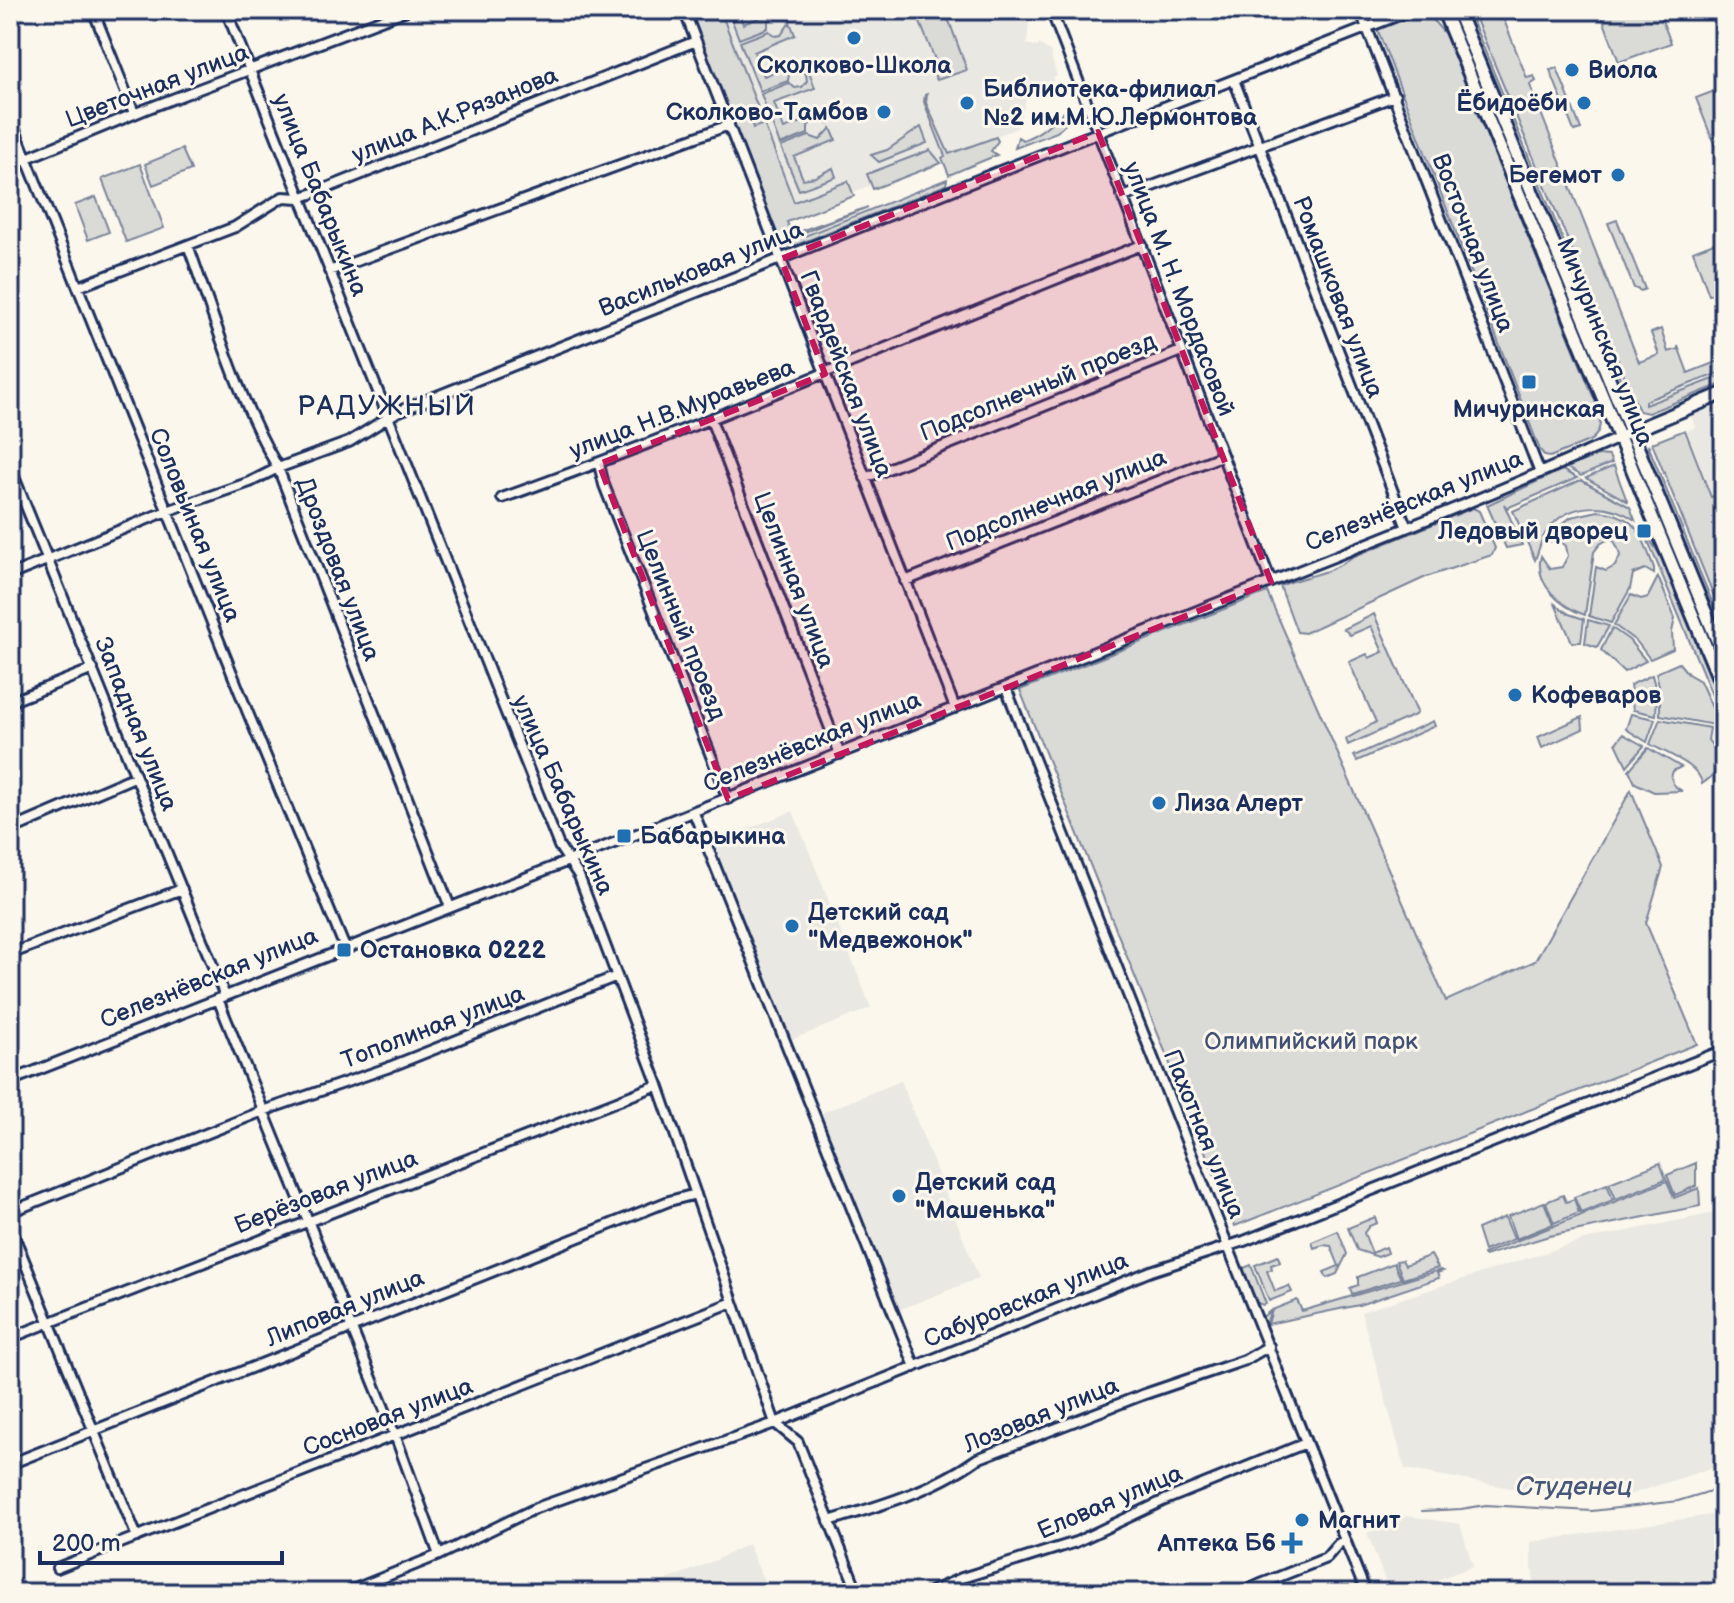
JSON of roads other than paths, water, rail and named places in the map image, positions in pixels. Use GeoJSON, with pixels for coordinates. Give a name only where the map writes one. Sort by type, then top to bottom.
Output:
{"type":"FeatureCollection","features":[{"type":"Feature","properties":{"kind":"main road","name":"Мичуринская улица"},"geometry":{"type":"LineString","coordinates":[[1443,10],[1724,657]]}},
{"type":"Feature","properties":{"kind":"main road","name":"Мичуринская улица"},"geometry":{"type":"LineString","coordinates":[[1457,10],[1627,434],[1724,691]]}},
{"type":"Feature","properties":{"kind":"main road"},"geometry":{"type":"LineString","coordinates":[[1627,434],[1724,393]]}},
{"type":"Feature","properties":{"kind":"street"},"geometry":{"type":"LineString","coordinates":[[93,10],[134,113]]}},
{"type":"Feature","properties":{"kind":"street","name":"улица Бабарыкина"},"geometry":{"type":"LineString","coordinates":[[226,10],[553,832],[579,876],[658,1085],[775,1423],[798,1442],[858,1593]]}},
{"type":"Feature","properties":{"kind":"street","name":"Цветочная улица"},"geometry":{"type":"LineString","coordinates":[[10,165],[134,113],[407,10]]}},
{"type":"Feature","properties":{"kind":"street","name":"Гвардейская улица"},"geometry":{"type":"LineString","coordinates":[[684,10],[955,708]]}},
{"type":"Feature","properties":{"kind":"street","name":"улица М. Н. Мордасовой"},"geometry":{"type":"LineString","coordinates":[[1051,10],[1271,582]]}},
{"type":"Feature","properties":{"kind":"street","name":"Восточная улица"},"geometry":{"type":"LineString","coordinates":[[1360,10],[1540,473]]}},
{"type":"Feature","properties":{"kind":"street","name":"Васильковая улица"},"geometry":{"type":"LineString","coordinates":[[10,575],[349,442],[388,416],[1412,10]]}},
{"type":"Feature","properties":{"kind":"street","name":"улица А.К.Рязанова"},"geometry":{"type":"LineString","coordinates":[[78,287],[235,227],[283,197],[299,198],[696,41]]}},
{"type":"Feature","properties":{"kind":"street","name":"Ромашковая улица"},"geometry":{"type":"LineString","coordinates":[[1234,80],[1407,528]]}},
{"type":"Feature","properties":{"kind":"street"},"geometry":{"type":"LineString","coordinates":[[1123,197],[1395,96]]}},
{"type":"Feature","properties":{"kind":"street","name":"Соловьиная улица"},"geometry":{"type":"LineString","coordinates":[[10,117],[345,948]]}},
{"type":"Feature","properties":{"kind":"street"},"geometry":{"type":"LineString","coordinates":[[329,271],[729,125]]}},
{"type":"Feature","properties":{"kind":"street","name":"Дроздовая улица"},"geometry":{"type":"LineString","coordinates":[[188,245],[246,402],[278,468],[450,907]]}},
{"type":"Feature","properties":{"kind":"street","name":"улица Н.В.Муравьева"},"geometry":{"type":"LineString","coordinates":[[502,498],[711,420],[1142,245]]}},
{"type":"Feature","properties":{"kind":"street","name":"Подсолнечный проезд"},"geometry":{"type":"LineString","coordinates":[[865,478],[1181,351]]}},
{"type":"Feature","properties":{"kind":"street","name":"Целинная улица"},"geometry":{"type":"LineString","coordinates":[[711,420],[840,754]]}},
{"type":"Feature","properties":{"kind":"street","name":"Селезнёвская улица"},"geometry":{"type":"LineString","coordinates":[[10,1081],[694,813],[1407,528],[1627,434]]}},
{"type":"Feature","properties":{"kind":"street","name":"Подсолнечная улица"},"geometry":{"type":"LineString","coordinates":[[905,581],[1221,456]]}},
{"type":"Feature","properties":{"kind":"street","name":"Целинный проезд"},"geometry":{"type":"LineString","coordinates":[[599,464],[604,485],[728,799]]}},
{"type":"Feature","properties":{"kind":"street","name":"Западная улица"},"geometry":{"type":"LineString","coordinates":[[10,467],[182,889],[263,1111],[395,1435],[439,1555]]}},
{"type":"Feature","properties":{"kind":"street"},"geometry":{"type":"LineString","coordinates":[[10,702],[93,669]]}},
{"type":"Feature","properties":{"kind":"street","name":"Пахотная улица"},"geometry":{"type":"LineString","coordinates":[[1006,688],[1366,1593]]}},
{"type":"Feature","properties":{"kind":"street"},"geometry":{"type":"LineString","coordinates":[[10,830],[134,777]]}},
{"type":"Feature","properties":{"kind":"street"},"geometry":{"type":"LineString","coordinates":[[694,813],[756,975],[915,1367]]}},
{"type":"Feature","properties":{"kind":"street"},"geometry":{"type":"LineString","coordinates":[[10,954],[182,889]]}},
{"type":"Feature","properties":{"kind":"street","name":"Тополиная улица"},"geometry":{"type":"LineString","coordinates":[[10,1212],[263,1111],[387,1068],[617,976]]}},
{"type":"Feature","properties":{"kind":"street","name":"Сабуровская улица"},"geometry":{"type":"LineString","coordinates":[[345,1593],[439,1555],[536,1508],[775,1423],[1151,1271],[1227,1247],[1724,1050]]}},
{"type":"Feature","properties":{"kind":"street","name":"Берёзовая улица"},"geometry":{"type":"LineString","coordinates":[[10,1338],[658,1085]]}},
{"type":"Feature","properties":{"kind":"street","name":"Липовая улица"},"geometry":{"type":"LineString","coordinates":[[10,1464],[655,1207],[696,1194]]}},
{"type":"Feature","properties":{"kind":"street"},"geometry":{"type":"LineString","coordinates":[[10,1226],[137,1537]]}},
{"type":"Feature","properties":{"kind":"street","name":"Сосновая улица"},"geometry":{"type":"LineString","coordinates":[[57,1568],[733,1302]]}},
{"type":"Feature","properties":{"kind":"street","name":"Лозовая улица"},"geometry":{"type":"LineString","coordinates":[[829,1521],[879,1506],[956,1474],[991,1453],[1142,1395],[1245,1360],[1269,1346]]}},
{"type":"Feature","properties":{"kind":"street","name":"Еловая улица"},"geometry":{"type":"LineString","coordinates":[[928,1593],[962,1578],[1076,1542],[1165,1500],[1306,1443]]}},
{"type":"Feature","properties":{"kind":"street"},"geometry":{"type":"LineString","coordinates":[[1220,1593],[1246,1590],[1326,1558],[1345,1540]]}},
{"type":"Feature","properties":{"kind":"street"},"geometry":{"type":"LineString","coordinates":[[1467,1593],[1476,1593]]}},
{"type":"Feature","properties":{"kind":"waterway","name":"Студенец"},"geometry":{"type":"LineString","coordinates":[[1422,1511],[1486,1505],[1592,1511],[1678,1501],[1724,1487]]}},
{"type":"Feature","properties":{"kind":"place","name":"Сколково-Школа"},"geometry":{"type":"Point","coordinates":[854,38]}},
{"type":"Feature","properties":{"kind":"place","name":"Виола"},"geometry":{"type":"Point","coordinates":[1572,70]}},
{"type":"Feature","properties":{"kind":"place","name":"Библиотека-филиал №2 им.М.Ю.Лермонтова"},"geometry":{"type":"Point","coordinates":[967,103]}},
{"type":"Feature","properties":{"kind":"place","name":"Ёбидоёби"},"geometry":{"type":"Point","coordinates":[1584,103]}},
{"type":"Feature","properties":{"kind":"place","name":"Сколково-Тамбов"},"geometry":{"type":"Point","coordinates":[884,112]}},
{"type":"Feature","properties":{"kind":"place","name":"Бегемот"},"geometry":{"type":"Point","coordinates":[1618,175]}},
{"type":"Feature","properties":{"kind":"place","name":"Мичуринская"},"geometry":{"type":"Point","coordinates":[1529,382]}},
{"type":"Feature","properties":{"kind":"place","name":"Ледовый дворец"},"geometry":{"type":"Point","coordinates":[1644,531]}},
{"type":"Feature","properties":{"kind":"place","name":"Кофеваров"},"geometry":{"type":"Point","coordinates":[1515,695]}},
{"type":"Feature","properties":{"kind":"place","name":"Лиза Алерт"},"geometry":{"type":"Point","coordinates":[1159,803]}},
{"type":"Feature","properties":{"kind":"place","name":"Бабарыкина"},"geometry":{"type":"Point","coordinates":[624,836]}},
{"type":"Feature","properties":{"kind":"place","name":"Детский сад \"Медвежонок\""},"geometry":{"type":"Point","coordinates":[792,926]}},
{"type":"Feature","properties":{"kind":"place","name":"Остановка 0222"},"geometry":{"type":"Point","coordinates":[344,950]}},
{"type":"Feature","properties":{"kind":"place","name":"Детский сад \"Машенька\""},"geometry":{"type":"Point","coordinates":[899,1196]}},
{"type":"Feature","properties":{"kind":"place","name":"Магнит"},"geometry":{"type":"Point","coordinates":[1302,1520]}},
{"type":"Feature","properties":{"kind":"place","name":"Аптека Б6"},"geometry":{"type":"Point","coordinates":[1292,1543]}},
{"type":"Feature","properties":{"kind":"district","name":"РАДУЖНЫЙ"},"geometry":{"type":"Point","coordinates":[387,406]}},
{"type":"Feature","properties":{"kind":"park label","name":"Олимпийский парк"},"geometry":{"type":"Point","coordinates":[1311,1041]}}]}
